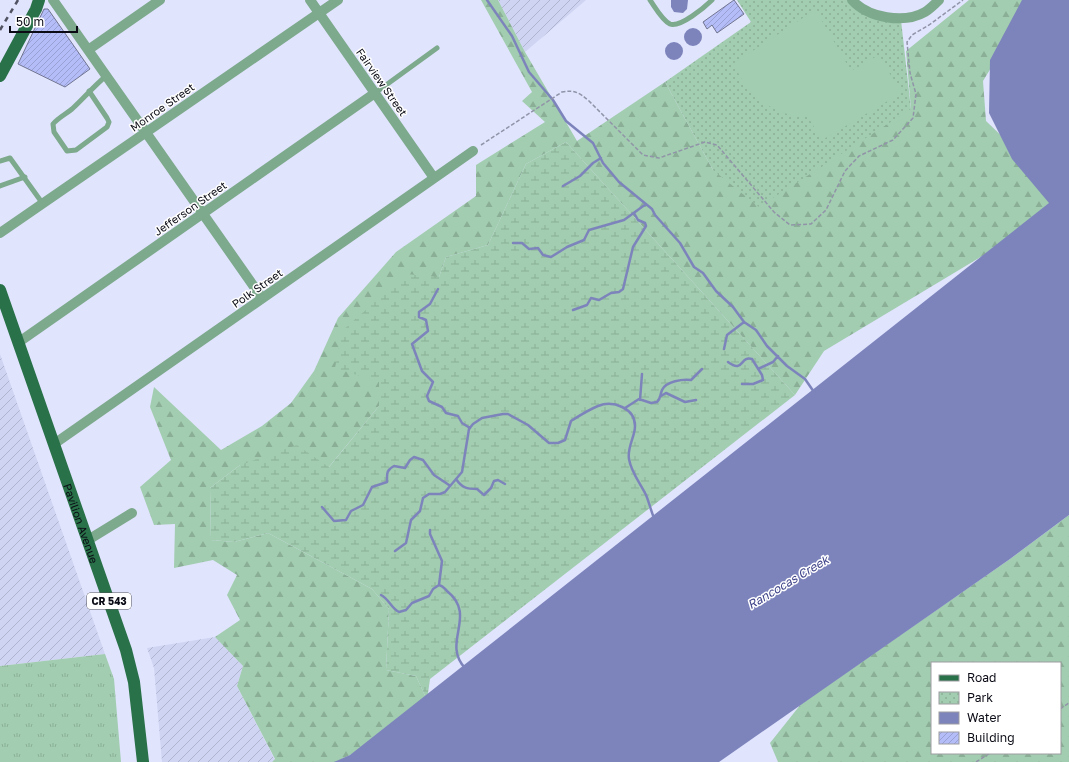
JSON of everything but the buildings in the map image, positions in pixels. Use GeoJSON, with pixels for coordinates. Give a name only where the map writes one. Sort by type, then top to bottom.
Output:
{"type":"FeatureCollection","features":[{"type":"Feature","properties":{"kind":"main road"},"geometry":{"type":"LineString","coordinates":[[0,60],[34,0]]}},
{"type":"Feature","properties":{"kind":"main road"},"geometry":{"type":"LineString","coordinates":[[0,76],[36,9],[39,0]]}},
{"type":"Feature","properties":{"kind":"main road","name":"Pavilion Avenue"},"geometry":{"type":"LineString","coordinates":[[0,290],[126,650],[134,682],[143,762]]}},
{"type":"Feature","properties":{"kind":"street"},"geometry":{"type":"LineString","coordinates":[[53,0],[262,298]]}},
{"type":"Feature","properties":{"kind":"street"},"geometry":{"type":"LineString","coordinates":[[88,50],[160,0]]}},
{"type":"Feature","properties":{"kind":"street","name":"Fairview Street"},"geometry":{"type":"LineString","coordinates":[[310,0],[434,178]]}},
{"type":"Feature","properties":{"kind":"street","name":"Monroe Street"},"geometry":{"type":"LineString","coordinates":[[0,233],[338,0]]}},
{"type":"Feature","properties":{"kind":"street"},"geometry":{"type":"LineString","coordinates":[[852,0],[856,4],[878,16],[904,19],[926,12],[939,0]]}},
{"type":"Feature","properties":{"kind":"street","name":"Jefferson Street"},"geometry":{"type":"LineString","coordinates":[[19,342],[375,93]]}},
{"type":"Feature","properties":{"kind":"street","name":"Polk Street"},"geometry":{"type":"LineString","coordinates":[[54,444],[472,151]]}},
{"type":"Feature","properties":{"kind":"street"},"geometry":{"type":"LineString","coordinates":[[88,540],[132,513]]}},
{"type":"Feature","properties":{"kind":"lane"},"geometry":{"type":"LineString","coordinates":[[650,0],[666,21],[671,24],[678,24],[712,0]]}},
{"type":"Feature","properties":{"kind":"lane"},"geometry":{"type":"LineString","coordinates":[[375,93],[437,48]]}},
{"type":"Feature","properties":{"kind":"lane"},"geometry":{"type":"LineString","coordinates":[[88,91],[107,118],[107,127],[76,150],[67,151],[54,132],[53,124],[75,107],[88,91],[106,76]]}},
{"type":"Feature","properties":{"kind":"lane"},"geometry":{"type":"LineString","coordinates":[[0,161],[10,158],[25,177],[42,204]]}},
{"type":"Feature","properties":{"kind":"lane"},"geometry":{"type":"LineString","coordinates":[[0,186],[25,177]]}},
{"type":"Feature","properties":{"kind":"path"},"geometry":{"type":"LineString","coordinates":[[472,151],[557,95],[562,92],[573,90],[580,93],[643,155],[659,158],[705,142],[717,145],[774,212],[790,225],[811,224],[826,210],[845,171],[859,156],[893,140],[913,118],[916,94],[910,73],[907,42],[912,35],[929,25],[963,0]]}},
{"type":"Feature","properties":{"kind":"path"},"geometry":{"type":"LineString","coordinates":[[976,762],[988,754]]}},
{"type":"Feature","properties":{"kind":"shaded area"},"geometry":{"type":"Polygon","coordinates":[[[498,0],[586,0],[525,52],[498,0]]]}},
{"type":"Feature","properties":{"kind":"shaded area"},"geometry":{"type":"Polygon","coordinates":[[[0,354],[105,654],[0,666],[0,354]]]}},
{"type":"Feature","properties":{"kind":"shaded area"},"geometry":{"type":"Polygon","coordinates":[[[215,637],[243,666],[237,686],[275,760],[272,762],[162,762],[154,668],[147,648],[215,637]]]}},
{"type":"Feature","properties":{"kind":"green space"},"geometry":{"type":"Polygon","coordinates":[[[481,0],[498,0],[525,52],[577,141],[665,82],[713,170],[911,109],[906,51],[969,0],[1032,0],[983,81],[986,121],[1069,201],[1069,204],[824,351],[795,395],[566,142],[526,164],[488,245],[446,257],[439,277],[379,382],[379,406],[328,468],[240,465],[210,488],[211,540],[234,542],[268,533],[372,589],[389,609],[386,670],[416,676],[427,700],[376,742],[336,762],[272,762],[275,759],[237,686],[243,666],[215,637],[240,620],[227,595],[237,575],[213,560],[174,568],[175,524],[154,525],[140,487],[171,460],[150,407],[154,387],[221,450],[262,426],[291,403],[314,371],[338,318],[396,252],[476,196],[476,165],[545,122],[522,101],[532,92],[481,0]]]}},
{"type":"Feature","properties":{"kind":"green space"},"geometry":{"type":"Polygon","coordinates":[[[737,0],[849,0],[901,20],[911,109],[759,207],[713,170],[665,82],[751,22],[737,0]]]}},
{"type":"Feature","properties":{"kind":"green space"},"geometry":{"type":"Polygon","coordinates":[[[812,12],[818,14],[851,71],[879,55],[901,93],[822,140],[808,117],[784,113],[762,102],[745,85],[734,63],[812,12]]]}},
{"type":"Feature","properties":{"kind":"green space"},"geometry":{"type":"Polygon","coordinates":[[[566,142],[795,395],[430,679],[427,700],[416,676],[386,670],[389,609],[372,589],[268,533],[234,542],[211,540],[210,488],[240,465],[297,445],[329,467],[379,406],[379,382],[335,368],[342,331],[406,274],[439,277],[446,257],[488,245],[526,164],[566,142]]]}},
{"type":"Feature","properties":{"kind":"green space"},"geometry":{"type":"Polygon","coordinates":[[[1069,515],[1069,762],[778,762],[770,743],[801,704],[1010,559],[1069,515]]]}},
{"type":"Feature","properties":{"kind":"green space"},"geometry":{"type":"Polygon","coordinates":[[[105,654],[114,679],[121,762],[0,762],[0,666],[105,654]]]}},
{"type":"Feature","properties":{"kind":"water"},"geometry":{"type":"Polygon","coordinates":[[[671,0],[688,0],[687,9],[683,13],[674,12],[671,7],[671,0]]]}},
{"type":"Feature","properties":{"kind":"water","name":"Rancocas Creek"},"geometry":{"type":"Polygon","coordinates":[[[1022,0],[1069,0],[1069,515],[1010,559],[719,762],[334,762],[350,755],[1049,203],[1012,159],[989,113],[990,60],[1022,0]]]}},
{"type":"Feature","properties":{"kind":"water"},"geometry":{"type":"Polygon","coordinates":[[[693,28],[699,31],[702,37],[699,43],[693,46],[687,43],[684,37],[687,31],[693,28]]]}},
{"type":"Feature","properties":{"kind":"water"},"geometry":{"type":"Polygon","coordinates":[[[674,42],[680,45],[683,51],[680,57],[674,60],[668,57],[665,51],[668,45],[674,42]]]}},
{"type":"Feature","properties":{"kind":"waterway"},"geometry":{"type":"LineString","coordinates":[[487,0],[512,36],[529,72],[553,100],[566,121],[593,143],[603,163],[619,182],[652,209],[655,215],[680,243],[694,267],[703,273],[716,291],[733,307],[744,322],[756,330],[767,346],[787,366],[805,379],[814,392]]}},
{"type":"Feature","properties":{"kind":"waterway"},"geometry":{"type":"LineString","coordinates":[[563,186],[580,176],[593,163],[601,158]]}},
{"type":"Feature","properties":{"kind":"waterway"},"geometry":{"type":"LineString","coordinates":[[513,243],[522,243],[529,249],[538,248],[543,255],[551,257],[567,247],[584,240],[589,230],[624,220],[646,204]]}},
{"type":"Feature","properties":{"kind":"waterway"},"geometry":{"type":"LineString","coordinates":[[573,310],[587,305],[591,298],[599,300],[611,293],[619,292],[623,289],[633,247],[646,226],[645,223],[638,220],[634,213]]}},
{"type":"Feature","properties":{"kind":"waterway"},"geometry":{"type":"LineString","coordinates":[[438,289],[430,304],[419,312],[419,317],[426,320],[428,331],[412,344],[422,371],[433,382],[427,396],[429,401],[442,407],[446,413],[458,416],[462,423],[470,428]]}},
{"type":"Feature","properties":{"kind":"waterway"},"geometry":{"type":"LineString","coordinates":[[724,349],[727,335],[744,322]]}},
{"type":"Feature","properties":{"kind":"waterway"},"geometry":{"type":"LineString","coordinates":[[758,369],[773,362],[778,356]]}},
{"type":"Feature","properties":{"kind":"waterway"},"geometry":{"type":"LineString","coordinates":[[728,362],[737,366],[745,359],[752,359],[762,375],[763,380],[753,384],[742,384]]}},
{"type":"Feature","properties":{"kind":"waterway"},"geometry":{"type":"LineString","coordinates":[[625,408],[639,399],[651,403],[657,402],[660,398],[662,390],[667,384],[679,380],[691,380],[702,369]]}},
{"type":"Feature","properties":{"kind":"waterway"},"geometry":{"type":"LineString","coordinates":[[640,400],[642,374]]}},
{"type":"Feature","properties":{"kind":"waterway"},"geometry":{"type":"LineString","coordinates":[[661,396],[666,393],[685,402],[696,400]]}},
{"type":"Feature","properties":{"kind":"waterway"},"geometry":{"type":"LineString","coordinates":[[395,551],[406,543],[411,520],[420,511],[423,498],[429,494],[440,494],[445,492],[462,472],[469,429],[473,424],[482,418],[503,414],[508,414],[528,425],[549,443],[558,443],[565,440],[571,421],[598,406],[610,404],[627,410],[631,414],[635,426],[629,450],[630,464],[646,495],[654,518]]}},
{"type":"Feature","properties":{"kind":"waterway"},"geometry":{"type":"LineString","coordinates":[[322,507],[334,521],[346,520],[351,511],[363,505],[372,487],[387,482],[387,474],[390,469],[394,466],[405,468],[414,457],[423,460],[434,475],[449,485]]}},
{"type":"Feature","properties":{"kind":"waterway"},"geometry":{"type":"LineString","coordinates":[[456,479],[463,486],[477,489],[484,495],[491,488],[494,481],[498,480],[505,484]]}},
{"type":"Feature","properties":{"kind":"waterway"},"geometry":{"type":"LineString","coordinates":[[430,530],[430,534],[442,561],[439,585]]}},
{"type":"Feature","properties":{"kind":"waterway"},"geometry":{"type":"LineString","coordinates":[[439,585],[442,586],[456,600],[460,610],[456,649],[465,668]]}},
{"type":"Feature","properties":{"kind":"waterway"},"geometry":{"type":"LineString","coordinates":[[381,595],[399,612],[406,610],[412,603],[429,596],[433,589],[439,585]]}},
{"type":"Feature","properties":{"kind":"railway"},"geometry":{"type":"LineString","coordinates":[[0,30],[18,0]]}}]}
